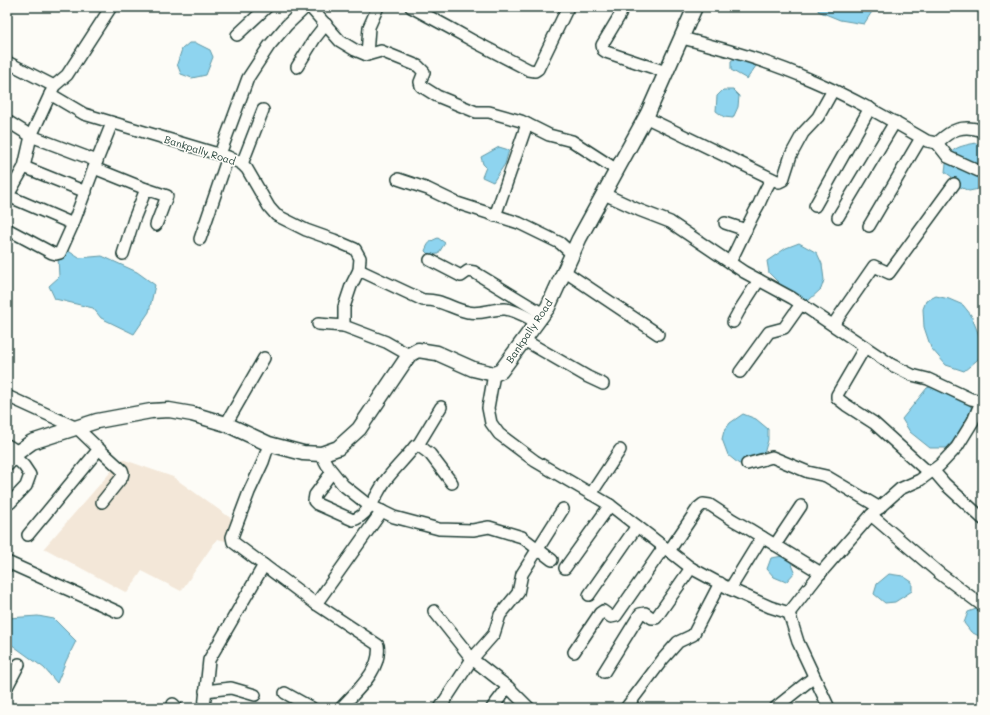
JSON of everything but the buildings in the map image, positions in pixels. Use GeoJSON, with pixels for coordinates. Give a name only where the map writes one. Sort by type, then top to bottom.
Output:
{"type":"FeatureCollection","features":[{"type":"Feature","properties":{"kind":"street"},"geometry":{"type":"LineString","coordinates":[[73,224],[7,196],[11,180],[24,167],[31,136],[52,90],[67,75],[111,7]]}},
{"type":"Feature","properties":{"kind":"street"},"geometry":{"type":"LineString","coordinates":[[237,35],[267,7]]}},
{"type":"Feature","properties":{"kind":"street"},"geometry":{"type":"LineString","coordinates":[[200,239],[248,78],[269,46],[287,25],[306,7]]}},
{"type":"Feature","properties":{"kind":"street"},"geometry":{"type":"LineString","coordinates":[[310,7],[340,41],[355,50],[367,55],[381,51],[418,66],[424,72],[420,82],[421,86],[426,90],[476,112],[489,112],[527,124],[549,135],[572,141],[617,170]]}},
{"type":"Feature","properties":{"kind":"street"},"geometry":{"type":"LineString","coordinates":[[367,55],[369,27],[378,7]]}},
{"type":"Feature","properties":{"kind":"street"},"geometry":{"type":"LineString","coordinates":[[411,7],[475,42],[529,70],[534,71],[538,69],[568,7]]}},
{"type":"Feature","properties":{"kind":"street"},"geometry":{"type":"LineString","coordinates":[[622,7],[620,15],[602,45],[603,50],[666,72]]}},
{"type":"Feature","properties":{"kind":"street","name":"Bankpally Road"},"geometry":{"type":"LineString","coordinates":[[494,374],[501,370],[548,306],[579,239],[645,117],[695,7]]}},
{"type":"Feature","properties":{"kind":"street"},"geometry":{"type":"LineString","coordinates":[[297,67],[315,38],[326,24]]}},
{"type":"Feature","properties":{"kind":"street"},"geometry":{"type":"LineString","coordinates":[[682,38],[754,58],[811,79],[870,108],[921,138],[937,143],[948,157],[983,174]]}},
{"type":"Feature","properties":{"kind":"street","name":"Bankpally Road"},"geometry":{"type":"LineString","coordinates":[[7,62],[52,90],[84,114],[224,156],[242,164],[247,168],[269,207],[276,216],[306,230],[355,249],[360,258],[359,270]]}},
{"type":"Feature","properties":{"kind":"street"},"geometry":{"type":"LineString","coordinates":[[645,117],[772,179],[782,182],[791,155],[803,132],[818,117],[833,90]]}},
{"type":"Feature","properties":{"kind":"street"},"geometry":{"type":"LineString","coordinates":[[814,206],[870,108]]}},
{"type":"Feature","properties":{"kind":"street"},"geometry":{"type":"LineString","coordinates":[[242,164],[263,110]]}},
{"type":"Feature","properties":{"kind":"street"},"geometry":{"type":"LineString","coordinates":[[7,121],[31,136],[96,164],[146,189],[167,196],[156,225]]}},
{"type":"Feature","properties":{"kind":"street"},"geometry":{"type":"LineString","coordinates":[[838,217],[895,122]]}},
{"type":"Feature","properties":{"kind":"street"},"geometry":{"type":"LineString","coordinates":[[7,229],[56,254],[60,253],[86,192],[112,123]]}},
{"type":"Feature","properties":{"kind":"street"},"geometry":{"type":"LineString","coordinates":[[495,216],[527,124]]}},
{"type":"Feature","properties":{"kind":"street"},"geometry":{"type":"LineString","coordinates":[[937,143],[947,133],[965,127],[983,131]]}},
{"type":"Feature","properties":{"kind":"street"},"geometry":{"type":"LineString","coordinates":[[869,226],[921,138]]}},
{"type":"Feature","properties":{"kind":"street"},"geometry":{"type":"LineString","coordinates":[[24,167],[86,192]]}},
{"type":"Feature","properties":{"kind":"street"},"geometry":{"type":"LineString","coordinates":[[398,179],[428,189],[457,203],[519,223],[560,243],[572,254]]}},
{"type":"Feature","properties":{"kind":"street"},"geometry":{"type":"LineString","coordinates":[[730,262],[768,184],[772,179]]}},
{"type":"Feature","properties":{"kind":"street"},"geometry":{"type":"LineString","coordinates":[[833,325],[874,266],[888,272],[954,184]]}},
{"type":"Feature","properties":{"kind":"street"},"geometry":{"type":"LineString","coordinates":[[123,254],[134,218],[146,189]]}},
{"type":"Feature","properties":{"kind":"street"},"geometry":{"type":"LineString","coordinates":[[604,194],[670,222],[730,262],[801,304],[892,365],[912,375],[928,379],[971,398],[983,399],[973,421],[957,448],[931,472],[920,480],[900,489],[871,515],[789,613]]}},
{"type":"Feature","properties":{"kind":"street"},"geometry":{"type":"LineString","coordinates":[[725,223],[746,230]]}},
{"type":"Feature","properties":{"kind":"street"},"geometry":{"type":"LineString","coordinates":[[430,260],[461,276],[465,275],[468,271],[474,272],[540,318]]}},
{"type":"Feature","properties":{"kind":"street"},"geometry":{"type":"LineString","coordinates":[[344,326],[344,307],[351,286],[359,270],[423,300],[434,300],[468,312],[480,313],[504,309],[540,318]]}},
{"type":"Feature","properties":{"kind":"street"},"geometry":{"type":"LineString","coordinates":[[564,271],[658,334]]}},
{"type":"Feature","properties":{"kind":"street"},"geometry":{"type":"LineString","coordinates":[[733,322],[759,280]]}},
{"type":"Feature","properties":{"kind":"street"},"geometry":{"type":"LineString","coordinates":[[740,372],[769,332],[784,328],[801,304]]}},
{"type":"Feature","properties":{"kind":"street"},"geometry":{"type":"LineString","coordinates":[[318,324],[344,326],[386,342],[409,355]]}},
{"type":"Feature","properties":{"kind":"street"},"geometry":{"type":"LineString","coordinates":[[524,340],[588,378],[604,384]]}},
{"type":"Feature","properties":{"kind":"street"},"geometry":{"type":"LineString","coordinates":[[865,347],[837,395],[837,398],[874,423],[983,519]]}},
{"type":"Feature","properties":{"kind":"street"},"geometry":{"type":"LineString","coordinates":[[10,504],[26,486],[30,475],[24,466],[11,454],[32,442],[76,428],[105,420],[151,411],[169,410],[192,414],[226,424],[269,444],[303,453],[321,454],[338,448],[359,429],[409,355],[418,350],[437,353],[473,369],[494,374],[488,408],[491,423],[499,434],[535,461],[610,505],[691,568],[730,589],[770,607],[789,613]]}},
{"type":"Feature","properties":{"kind":"street"},"geometry":{"type":"LineString","coordinates":[[226,424],[264,358]]}},
{"type":"Feature","properties":{"kind":"street"},"geometry":{"type":"LineString","coordinates":[[7,396],[76,428],[122,470],[122,477],[102,502]]}},
{"type":"Feature","properties":{"kind":"street"},"geometry":{"type":"LineString","coordinates":[[332,472],[315,496],[314,501],[317,504],[352,520],[357,519],[370,506],[385,480],[415,446],[418,445],[441,407]]}},
{"type":"Feature","properties":{"kind":"street"},"geometry":{"type":"LineString","coordinates":[[269,444],[232,537],[233,542],[316,604],[378,645],[378,659],[372,672],[341,708]]}},
{"type":"Feature","properties":{"kind":"street"},"geometry":{"type":"LineString","coordinates":[[418,445],[430,454],[452,483]]}},
{"type":"Feature","properties":{"kind":"street"},"geometry":{"type":"LineString","coordinates":[[28,535],[99,449]]}},
{"type":"Feature","properties":{"kind":"street"},"geometry":{"type":"LineString","coordinates":[[591,494],[620,450]]}},
{"type":"Feature","properties":{"kind":"street"},"geometry":{"type":"LineString","coordinates":[[321,454],[332,472],[343,485],[370,506],[394,517],[438,529],[473,530],[489,527],[522,537],[552,560]]}},
{"type":"Feature","properties":{"kind":"street"},"geometry":{"type":"LineString","coordinates":[[747,464],[772,457],[808,472],[826,476],[880,508]]}},
{"type":"Feature","properties":{"kind":"street"},"geometry":{"type":"LineString","coordinates":[[574,652],[600,613],[603,611],[611,617],[616,616],[698,508],[704,504],[710,505],[821,573]]}},
{"type":"Feature","properties":{"kind":"street"},"geometry":{"type":"LineString","coordinates":[[565,568],[610,505]]}},
{"type":"Feature","properties":{"kind":"street"},"geometry":{"type":"LineString","coordinates":[[775,545],[801,506]]}},
{"type":"Feature","properties":{"kind":"street"},"geometry":{"type":"LineString","coordinates":[[440,708],[472,659],[494,634],[500,615],[518,593],[522,574],[563,509]]}},
{"type":"Feature","properties":{"kind":"street"},"geometry":{"type":"LineString","coordinates":[[316,604],[382,511]]}},
{"type":"Feature","properties":{"kind":"street"},"geometry":{"type":"LineString","coordinates":[[871,515],[939,573],[983,606]]}},
{"type":"Feature","properties":{"kind":"street"},"geometry":{"type":"LineString","coordinates":[[589,595],[637,526]]}},
{"type":"Feature","properties":{"kind":"street"},"geometry":{"type":"LineString","coordinates":[[730,589],[762,537]]}},
{"type":"Feature","properties":{"kind":"street"},"geometry":{"type":"LineString","coordinates":[[7,562],[118,612]]}},
{"type":"Feature","properties":{"kind":"street"},"geometry":{"type":"LineString","coordinates":[[204,708],[209,660],[264,565]]}},
{"type":"Feature","properties":{"kind":"street"},"geometry":{"type":"LineString","coordinates":[[604,672],[640,614],[645,613],[652,618],[656,618],[691,568]]}},
{"type":"Feature","properties":{"kind":"street"},"geometry":{"type":"LineString","coordinates":[[626,708],[678,642],[693,635],[720,583]]}},
{"type":"Feature","properties":{"kind":"street"},"geometry":{"type":"LineString","coordinates":[[434,612],[472,659],[508,687],[529,708]]}},
{"type":"Feature","properties":{"kind":"street"},"geometry":{"type":"LineString","coordinates":[[789,613],[798,642],[829,708]]}},
{"type":"Feature","properties":{"kind":"street"},"geometry":{"type":"LineString","coordinates":[[7,687],[19,664]]}},
{"type":"Feature","properties":{"kind":"street"},"geometry":{"type":"LineString","coordinates":[[775,708],[814,678]]}},
{"type":"Feature","properties":{"kind":"street"},"geometry":{"type":"LineString","coordinates":[[492,708],[508,687]]}},
{"type":"Feature","properties":{"kind":"street"},"geometry":{"type":"LineString","coordinates":[[205,691],[231,688],[255,695]]}},
{"type":"Feature","properties":{"kind":"street"},"geometry":{"type":"LineString","coordinates":[[285,693],[312,708]]}},
{"type":"Feature","properties":{"kind":"shaded area"},"geometry":{"type":"Polygon","coordinates":[[[122,459],[173,477],[232,519],[226,541],[217,539],[181,591],[142,571],[127,593],[44,548],[122,459]]]}},
{"type":"Feature","properties":{"kind":"water"},"geometry":{"type":"Polygon","coordinates":[[[819,7],[875,7],[864,24],[840,20],[818,11],[819,7]]]}},
{"type":"Feature","properties":{"kind":"water"},"geometry":{"type":"Polygon","coordinates":[[[189,43],[196,43],[210,50],[213,57],[206,75],[192,78],[181,74],[177,64],[182,49],[189,43]]]}},
{"type":"Feature","properties":{"kind":"water"},"geometry":{"type":"Polygon","coordinates":[[[738,56],[758,63],[747,79],[731,70],[731,61],[738,56]]]}},
{"type":"Feature","properties":{"kind":"water"},"geometry":{"type":"Polygon","coordinates":[[[723,90],[733,90],[739,96],[738,107],[733,118],[724,117],[716,111],[717,96],[723,90]]]}},
{"type":"Feature","properties":{"kind":"water"},"geometry":{"type":"Polygon","coordinates":[[[976,143],[983,146],[983,183],[979,189],[969,191],[958,186],[952,177],[945,172],[946,164],[953,150],[976,143]]]}},
{"type":"Feature","properties":{"kind":"water"},"geometry":{"type":"Polygon","coordinates":[[[499,147],[509,150],[505,164],[493,182],[482,177],[486,167],[483,164],[481,157],[499,147]]]}},
{"type":"Feature","properties":{"kind":"water"},"geometry":{"type":"Polygon","coordinates":[[[438,238],[445,243],[438,254],[429,255],[425,251],[427,246],[431,241],[438,238]]]}},
{"type":"Feature","properties":{"kind":"water"},"geometry":{"type":"Polygon","coordinates":[[[799,243],[817,253],[822,264],[824,280],[821,289],[808,301],[787,291],[769,273],[767,261],[786,248],[799,243]]]}},
{"type":"Feature","properties":{"kind":"water"},"geometry":{"type":"Polygon","coordinates":[[[67,250],[79,258],[102,256],[137,272],[155,285],[149,312],[134,334],[101,318],[93,308],[55,299],[49,286],[59,277],[58,257],[67,250]]]}},
{"type":"Feature","properties":{"kind":"water"},"geometry":{"type":"Polygon","coordinates":[[[936,296],[949,299],[963,305],[971,315],[982,343],[982,356],[964,371],[946,365],[931,348],[924,327],[923,309],[926,301],[936,296]]]}},
{"type":"Feature","properties":{"kind":"water"},"geometry":{"type":"Polygon","coordinates":[[[935,385],[967,400],[972,409],[959,434],[947,448],[930,448],[910,432],[902,419],[927,388],[935,385]]]}},
{"type":"Feature","properties":{"kind":"water"},"geometry":{"type":"Polygon","coordinates":[[[743,414],[756,419],[768,429],[768,440],[763,457],[739,464],[728,455],[722,439],[724,431],[730,423],[743,414]]]}},
{"type":"Feature","properties":{"kind":"water"},"geometry":{"type":"Polygon","coordinates":[[[783,556],[791,562],[795,572],[786,582],[774,577],[767,569],[771,558],[783,556]]]}},
{"type":"Feature","properties":{"kind":"water"},"geometry":{"type":"Polygon","coordinates":[[[889,574],[903,576],[912,582],[912,591],[895,602],[885,603],[874,594],[877,584],[889,574]]]}},
{"type":"Feature","properties":{"kind":"water"},"geometry":{"type":"Polygon","coordinates":[[[979,608],[983,610],[983,638],[971,632],[964,623],[968,612],[979,608]]]}},
{"type":"Feature","properties":{"kind":"water"},"geometry":{"type":"Polygon","coordinates":[[[38,616],[54,619],[76,641],[57,683],[44,668],[7,640],[8,618],[38,616]]]}}]}
